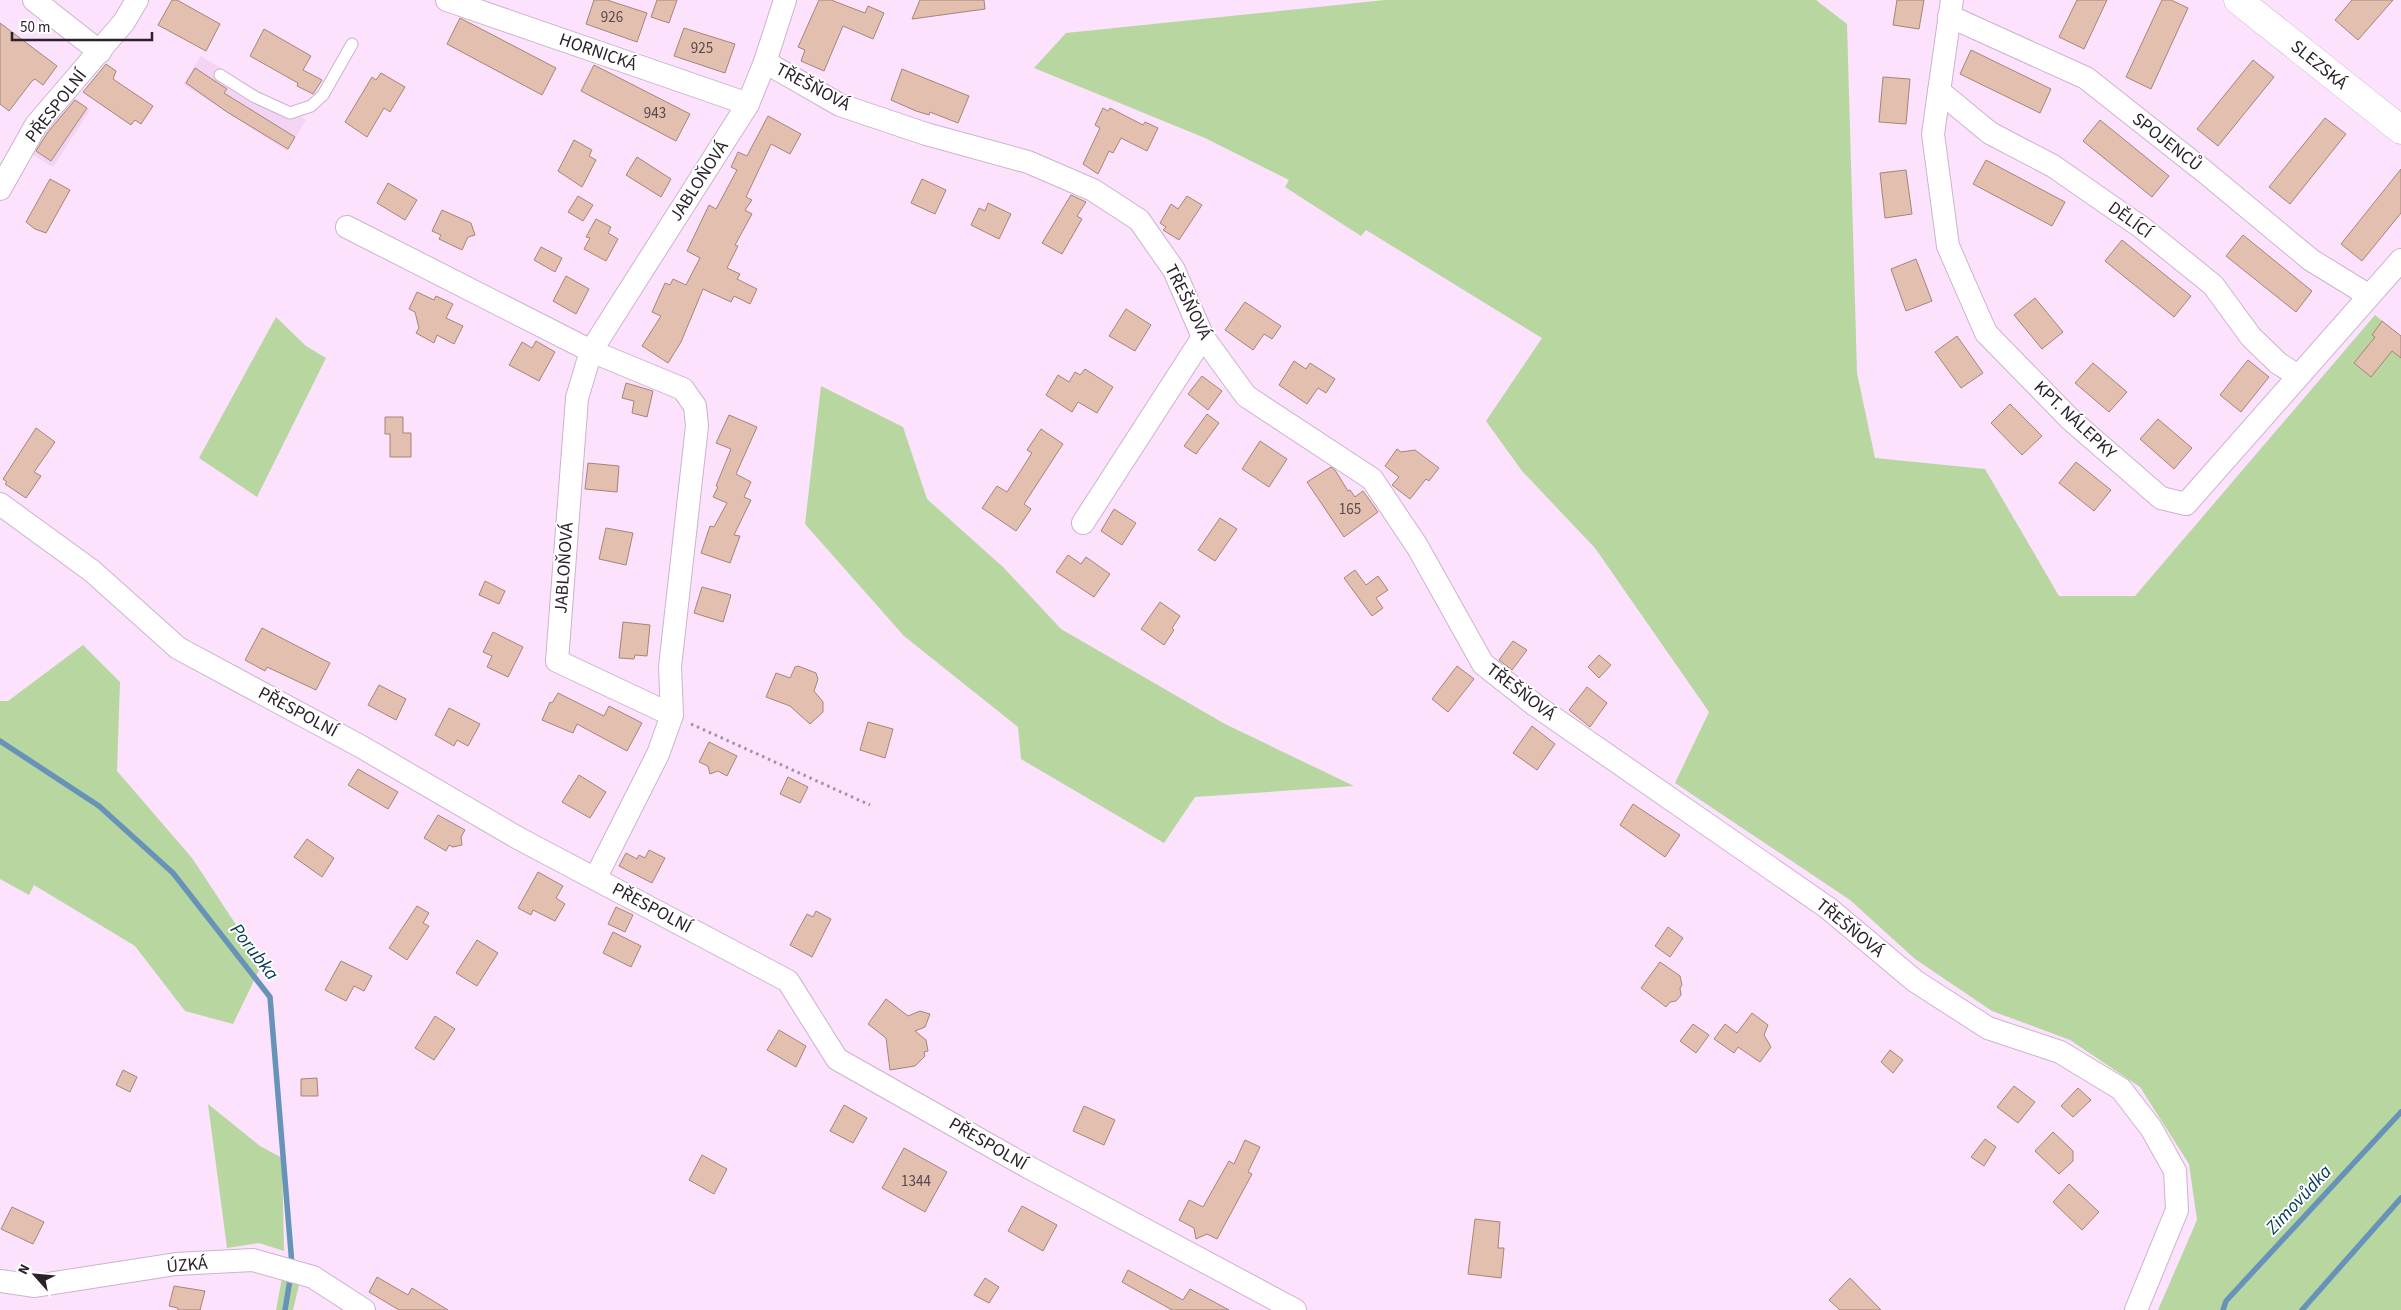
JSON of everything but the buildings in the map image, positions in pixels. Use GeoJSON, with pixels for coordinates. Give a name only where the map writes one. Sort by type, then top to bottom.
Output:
{"type":"FeatureCollection","features":[{"type":"Feature","properties":{"kind":"street"},"geometry":{"type":"LineString","coordinates":[[34,0],[100,52]]}},
{"type":"Feature","properties":{"kind":"street","name":"PŘESPOLNÍ"},"geometry":{"type":"LineString","coordinates":[[0,189],[36,125],[100,52],[124,22],[137,0]]}},
{"type":"Feature","properties":{"kind":"street","name":"HORNICKÁ"},"geometry":{"type":"LineString","coordinates":[[447,0],[748,104]]}},
{"type":"Feature","properties":{"kind":"street","name":"JABLOŇOVÁ"},"geometry":{"type":"LineString","coordinates":[[672,715],[557,661],[577,398],[591,351],[748,104],[765,62],[785,0]]}},
{"type":"Feature","properties":{"kind":"street","name":"SLEZSKÁ"},"geometry":{"type":"LineString","coordinates":[[2238,0],[2401,130]]}},
{"type":"Feature","properties":{"kind":"street","name":"KPT. NÁLEPKY"},"geometry":{"type":"LineString","coordinates":[[1951,8],[1933,134],[1948,246],[1986,333],[2071,420],[2161,498],[2186,504],[2368,295],[2401,260]]}},
{"type":"Feature","properties":{"kind":"street","name":"SPOJENCŮ"},"geometry":{"type":"LineString","coordinates":[[1951,8],[2086,78],[2205,172],[2311,260],[2368,295]]}},
{"type":"Feature","properties":{"kind":"street","name":"TŘEŠŇOVÁ"},"geometry":{"type":"LineString","coordinates":[[765,62],[840,105],[926,134],[1028,162],[1092,190],[1139,220],[1174,270],[1203,337],[1246,396],[1372,479],[1416,546],[1483,664],[1535,705],[1828,908],[1915,981],[1988,1028],[2060,1052],[2121,1090],[2151,1128],[2175,1171],[2177,1210],[2136,1310]]}},
{"type":"Feature","properties":{"kind":"street","name":"DĚLÍCÍ"},"geometry":{"type":"LineString","coordinates":[[1939,91],[1990,133],[2053,166],[2141,227],[2212,285],[2251,337],[2278,362],[2298,376]]}},
{"type":"Feature","properties":{"kind":"street"},"geometry":{"type":"LineString","coordinates":[[347,227],[591,351],[683,389],[695,406],[697,426],[670,666],[672,715],[658,754],[596,878]]}},
{"type":"Feature","properties":{"kind":"street"},"geometry":{"type":"LineString","coordinates":[[1083,522],[1203,337]]}},
{"type":"Feature","properties":{"kind":"street","name":"PŘESPOLNÍ"},"geometry":{"type":"LineString","coordinates":[[0,504],[92,571],[178,648],[344,737],[518,838],[788,981],[837,1059],[1028,1167],[1296,1310]]}},
{"type":"Feature","properties":{"kind":"street","name":"ÚZKÁ"},"geometry":{"type":"LineString","coordinates":[[0,1281],[35,1286],[176,1264],[253,1260],[313,1277],[364,1310]]}},
{"type":"Feature","properties":{"kind":"lane"},"geometry":{"type":"LineString","coordinates":[[220,75],[255,98],[290,113],[311,106],[323,95],[352,44]]}},
{"type":"Feature","properties":{"kind":"path"},"geometry":{"type":"LineString","coordinates":[[672,715],[870,805]]}},
{"type":"Feature","properties":{"kind":"shaded area"},"geometry":{"type":"Polygon","coordinates":[[[201,56],[306,120],[287,151],[183,84],[201,56]]]}},
{"type":"Feature","properties":{"kind":"shaded area"},"geometry":{"type":"Polygon","coordinates":[[[71,96],[90,110],[53,167],[30,153],[71,96]]]}},
{"type":"Feature","properties":{"kind":"green space"},"geometry":{"type":"Polygon","coordinates":[[[1385,0],[1816,0],[1847,24],[1857,373],[1875,458],[1985,469],[2059,596],[2135,596],[2375,315],[2401,336],[2401,1310],[2158,1310],[2197,1220],[2189,1164],[2140,1087],[2070,1040],[1992,1011],[1915,959],[1850,900],[1675,783],[1709,712],[1595,548],[1522,471],[1486,421],[1542,338],[1366,230],[1361,236],[1285,187],[1289,180],[1205,138],[1034,68],[1066,33],[1385,0]]]}},
{"type":"Feature","properties":{"kind":"green space"},"geometry":{"type":"Polygon","coordinates":[[[276,317],[306,346],[326,358],[257,497],[199,458],[276,317]]]}},
{"type":"Feature","properties":{"kind":"green space"},"geometry":{"type":"Polygon","coordinates":[[[821,386],[903,427],[927,499],[1004,568],[1061,629],[1225,724],[1354,786],[1195,797],[1164,843],[1021,759],[1018,727],[904,636],[805,524],[821,386]]]}},
{"type":"Feature","properties":{"kind":"green space"},"geometry":{"type":"Polygon","coordinates":[[[83,645],[120,682],[117,771],[192,858],[262,964],[233,1024],[185,1011],[135,946],[34,885],[29,895],[0,879],[0,701],[8,701],[83,645]]]}},
{"type":"Feature","properties":{"kind":"green space"},"geometry":{"type":"Polygon","coordinates":[[[208,1104],[260,1146],[282,1158],[284,1251],[259,1243],[227,1248],[208,1104]]]}},
{"type":"Feature","properties":{"kind":"green space"},"geometry":{"type":"Polygon","coordinates":[[[282,1278],[299,1285],[293,1310],[276,1310],[282,1278]]]}},
{"type":"Feature","properties":{"kind":"waterway","name":"Porubka"},"geometry":{"type":"LineString","coordinates":[[0,741],[99,806],[173,873],[270,997],[292,1265]]}},
{"type":"Feature","properties":{"kind":"waterway","name":"Zimovůdka"},"geometry":{"type":"LineString","coordinates":[[2223,1310],[2226,1301],[2401,1112]]}},
{"type":"Feature","properties":{"kind":"waterway"},"geometry":{"type":"LineString","coordinates":[[2302,1310],[2401,1198]]}},
{"type":"Feature","properties":{"kind":"waterway","name":"Porubka"},"geometry":{"type":"LineString","coordinates":[[285,1310],[291,1274]]}}]}
